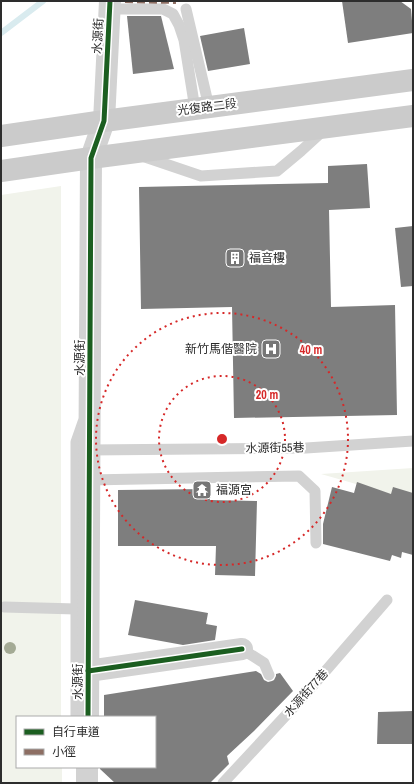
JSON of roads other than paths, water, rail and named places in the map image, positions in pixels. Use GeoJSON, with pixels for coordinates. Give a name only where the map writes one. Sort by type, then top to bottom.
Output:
{"type":"FeatureCollection","features":[{"type":"Feature","properties":{"kind":"main road","name":"光復路二段"},"geometry":{"type":"LineString","coordinates":[[1,136],[413,80]]}},
{"type":"Feature","properties":{"kind":"main road"},"geometry":{"type":"LineString","coordinates":[[1,172],[132,152],[413,116]]}},
{"type":"Feature","properties":{"kind":"street","name":"水源街"},"geometry":{"type":"LineString","coordinates":[[88,716],[90,158],[104,121],[110,5]]}},
{"type":"Feature","properties":{"kind":"street"},"geometry":{"type":"LineString","coordinates":[[88,671],[242,649]]}},
{"type":"Feature","properties":{"kind":"street"},"geometry":{"type":"LineString","coordinates":[[87,783],[88,768]]}},
{"type":"Feature","properties":{"kind":"lane"},"geometry":{"type":"LineString","coordinates":[[110,5],[163,9],[173,14],[179,25],[184,40],[202,108]]}},
{"type":"Feature","properties":{"kind":"lane"},"geometry":{"type":"LineString","coordinates":[[186,9],[202,108]]}},
{"type":"Feature","properties":{"kind":"lane"},"geometry":{"type":"LineString","coordinates":[[132,152],[201,176],[278,171],[328,127]]}},
{"type":"Feature","properties":{"kind":"lane"},"geometry":{"type":"LineString","coordinates":[[76,716],[76,442],[89,406]]}},
{"type":"Feature","properties":{"kind":"lane","name":"水源街55巷"},"geometry":{"type":"LineString","coordinates":[[89,450],[306,448],[413,441]]}},
{"type":"Feature","properties":{"kind":"lane"},"geometry":{"type":"LineString","coordinates":[[89,480],[299,476],[315,491],[316,543]]}},
{"type":"Feature","properties":{"kind":"lane","name":"水源街77巷"},"geometry":{"type":"LineString","coordinates":[[223,783],[303,697],[387,600]]}},
{"type":"Feature","properties":{"kind":"lane"},"geometry":{"type":"LineString","coordinates":[[4,607],[76,609]]}},
{"type":"Feature","properties":{"kind":"lane"},"geometry":{"type":"LineString","coordinates":[[242,649],[264,663],[269,675]]}},
{"type":"Feature","properties":{"kind":"waterway"},"geometry":{"type":"LineString","coordinates":[[1,33],[43,1]]}},
{"type":"Feature","properties":{"kind":"place","name":"福音樓"},"geometry":{"type":"Point","coordinates":[235,258]}},
{"type":"Feature","properties":{"kind":"place","name":"新竹馬偕醫院"},"geometry":{"type":"Point","coordinates":[271,349]}},
{"type":"Feature","properties":{"kind":"place","name":"福源宮"},"geometry":{"type":"Point","coordinates":[202,490]}}]}
